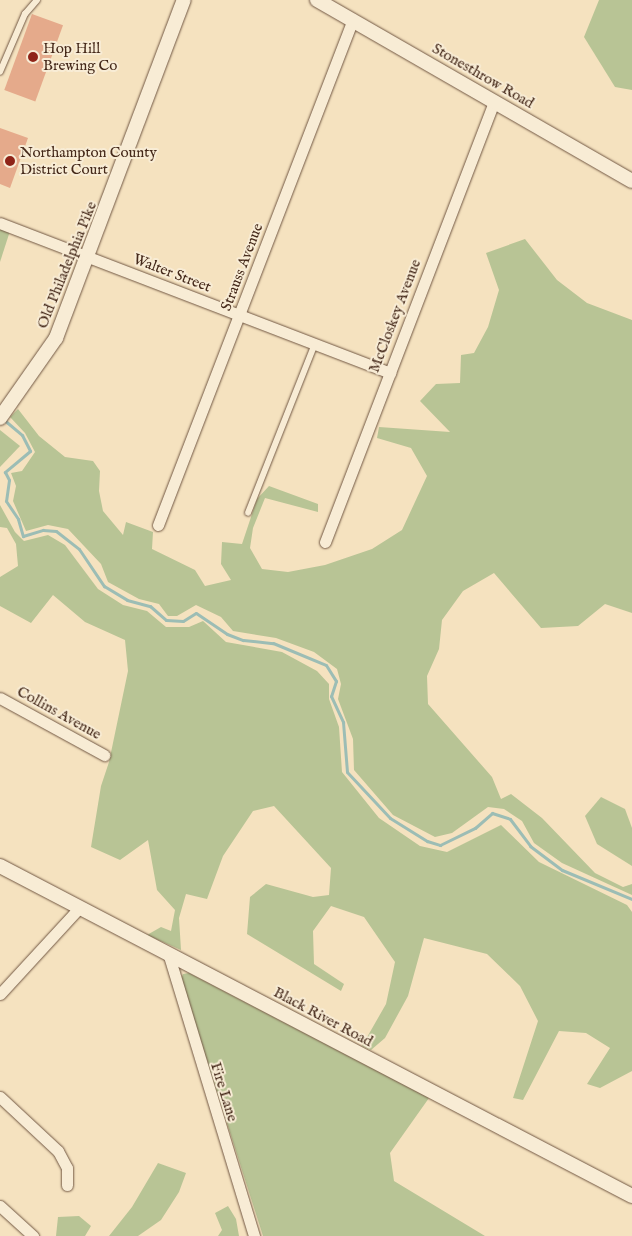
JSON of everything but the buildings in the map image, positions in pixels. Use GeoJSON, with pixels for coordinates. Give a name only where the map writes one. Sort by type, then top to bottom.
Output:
{"type":"FeatureCollection","features":[{"type":"Feature","properties":{"kind":"street","name":"Old Philadelphia Pike"},"geometry":{"type":"LineString","coordinates":[[2,415],[47,354],[89,257],[184,0]]}},
{"type":"Feature","properties":{"kind":"street","name":"Stonesthrow Road"},"geometry":{"type":"LineString","coordinates":[[317,0],[632,180]]}},
{"type":"Feature","properties":{"kind":"street","name":"Strauss Avenue"},"geometry":{"type":"LineString","coordinates":[[158,525],[353,19]]}},
{"type":"Feature","properties":{"kind":"street","name":"McCloskey Avenue"},"geometry":{"type":"LineString","coordinates":[[326,542],[494,102]]}},
{"type":"Feature","properties":{"kind":"street","name":"Walter Street"},"geometry":{"type":"LineString","coordinates":[[0,223],[390,373]]}},
{"type":"Feature","properties":{"kind":"street","name":"Collins Avenue"},"geometry":{"type":"LineString","coordinates":[[0,698],[104,755]]}},
{"type":"Feature","properties":{"kind":"street","name":"Black River Road"},"geometry":{"type":"LineString","coordinates":[[0,866],[169,956],[632,1196]]}},
{"type":"Feature","properties":{"kind":"street"},"geometry":{"type":"LineString","coordinates":[[0,994],[79,908]]}},
{"type":"Feature","properties":{"kind":"street","name":"Fire Lane"},"geometry":{"type":"LineString","coordinates":[[169,956],[254,1236]]}},
{"type":"Feature","properties":{"kind":"street"},"geometry":{"type":"LineString","coordinates":[[0,1097],[58,1151],[67,1168],[67,1186]]}},
{"type":"Feature","properties":{"kind":"street"},"geometry":{"type":"LineString","coordinates":[[0,1206],[33,1236]]}},
{"type":"Feature","properties":{"kind":"lane"},"geometry":{"type":"LineString","coordinates":[[0,72],[26,14],[37,0]]}},
{"type":"Feature","properties":{"kind":"lane"},"geometry":{"type":"LineString","coordinates":[[248,513],[315,344]]}},
{"type":"Feature","properties":{"kind":"green space"},"geometry":{"type":"Polygon","coordinates":[[[599,0],[632,0],[632,90],[615,87],[584,37],[599,0]]]}},
{"type":"Feature","properties":{"kind":"green space"},"geometry":{"type":"Polygon","coordinates":[[[0,228],[10,231],[0,262],[0,228]]]}},
{"type":"Feature","properties":{"kind":"green space"},"geometry":{"type":"Polygon","coordinates":[[[525,239],[557,280],[587,303],[632,320],[632,613],[605,604],[578,626],[541,628],[494,573],[463,591],[442,620],[439,649],[427,676],[428,704],[492,777],[501,799],[511,794],[542,818],[595,873],[623,887],[632,884],[632,895],[562,863],[534,843],[522,821],[504,809],[488,807],[452,833],[435,837],[393,815],[354,770],[353,739],[338,699],[341,684],[337,669],[314,652],[276,638],[233,631],[221,617],[196,605],[177,616],[168,616],[159,604],[139,599],[108,582],[101,564],[68,529],[48,525],[26,531],[13,501],[16,486],[11,473],[22,471],[35,452],[25,433],[10,417],[18,409],[39,436],[65,457],[93,461],[100,471],[99,491],[103,511],[123,535],[126,522],[153,532],[152,549],[195,570],[205,586],[231,580],[221,564],[222,542],[242,544],[257,499],[269,486],[318,504],[318,512],[265,498],[253,528],[250,548],[262,569],[288,572],[325,565],[372,549],[402,530],[427,476],[411,448],[377,438],[379,427],[450,432],[420,401],[436,384],[460,383],[461,355],[474,353],[488,327],[499,290],[486,253],[525,239]]]}},
{"type":"Feature","properties":{"kind":"green space"},"geometry":{"type":"Polygon","coordinates":[[[0,430],[20,446],[0,467],[0,430]]]}},
{"type":"Feature","properties":{"kind":"green space"},"geometry":{"type":"Polygon","coordinates":[[[0,505],[15,532],[24,541],[48,535],[65,545],[98,589],[123,605],[147,611],[166,627],[189,627],[203,621],[226,642],[282,652],[317,671],[329,684],[329,699],[339,727],[342,772],[379,818],[420,846],[447,852],[501,825],[539,862],[627,905],[632,912],[632,1071],[600,1088],[587,1084],[610,1048],[586,1033],[559,1031],[523,1100],[513,1098],[538,1021],[520,986],[487,954],[424,938],[408,996],[385,1038],[371,1050],[362,1046],[386,1004],[395,962],[364,917],[331,906],[313,931],[314,964],[344,984],[341,991],[247,934],[250,897],[266,884],[313,897],[329,895],[331,868],[274,806],[253,811],[223,856],[207,899],[186,894],[179,918],[181,950],[147,935],[161,927],[171,931],[175,910],[157,890],[148,840],[120,860],[91,847],[101,786],[109,762],[128,671],[125,640],[85,622],[53,595],[31,623],[0,606],[0,577],[18,566],[16,544],[7,528],[0,527],[0,505]]]}},
{"type":"Feature","properties":{"kind":"green space"},"geometry":{"type":"Polygon","coordinates":[[[601,797],[625,809],[632,828],[632,866],[597,844],[585,816],[601,797]]]}},
{"type":"Feature","properties":{"kind":"green space"},"geometry":{"type":"Polygon","coordinates":[[[189,973],[429,1098],[390,1153],[394,1181],[485,1236],[263,1236],[181,979],[183,974],[189,973]]]}},
{"type":"Feature","properties":{"kind":"green space"},"geometry":{"type":"Polygon","coordinates":[[[158,1163],[186,1173],[179,1192],[161,1220],[138,1236],[109,1236],[132,1207],[158,1163]]]}},
{"type":"Feature","properties":{"kind":"green space"},"geometry":{"type":"Polygon","coordinates":[[[228,1206],[236,1219],[239,1236],[218,1236],[222,1230],[215,1213],[228,1206]]]}},
{"type":"Feature","properties":{"kind":"green space"},"geometry":{"type":"Polygon","coordinates":[[[79,1216],[91,1226],[85,1236],[56,1236],[58,1217],[79,1216]]]}},
{"type":"Feature","properties":{"kind":"waterway"},"geometry":{"type":"LineString","coordinates":[[3,419],[22,435],[30,451],[5,472],[9,480],[6,501],[18,519],[23,536],[43,530],[56,531],[79,549],[104,586],[127,600],[150,606],[166,620],[183,621],[196,613],[227,634],[243,640],[273,643],[326,665],[336,681],[331,696],[343,722],[347,772],[390,818],[427,841],[440,845],[475,828],[492,813],[510,819],[530,846],[562,870],[632,899]]}},
{"type":"Feature","properties":{"kind":"place","name":"Hop Hill Brewing Co"},"geometry":{"type":"Point","coordinates":[33,57]}},
{"type":"Feature","properties":{"kind":"place","name":"Northampton County District Court"},"geometry":{"type":"Point","coordinates":[10,161]}}]}
